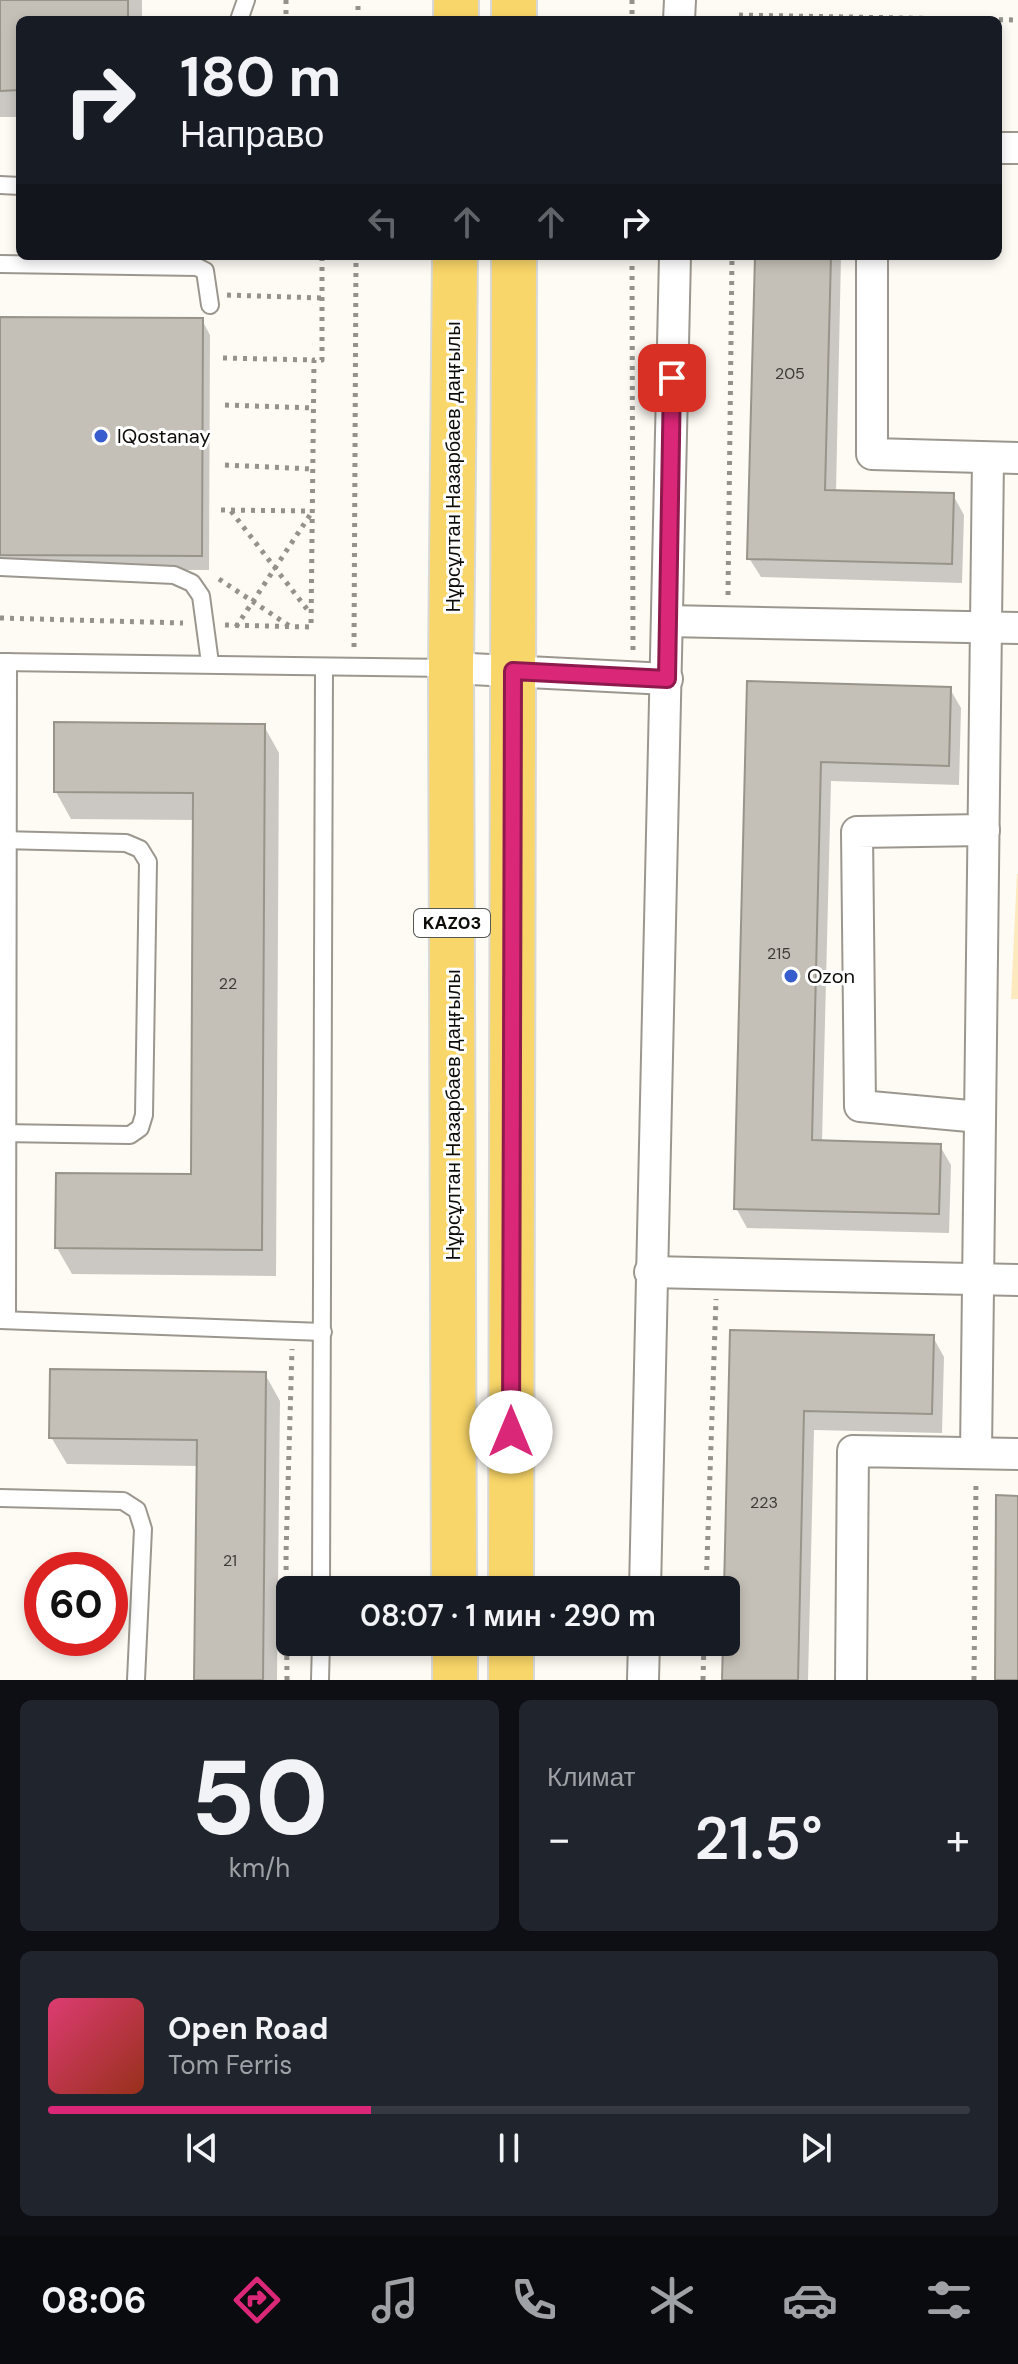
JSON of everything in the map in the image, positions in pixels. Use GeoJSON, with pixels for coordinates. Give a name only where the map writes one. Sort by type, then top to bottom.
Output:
{"type":"FeatureCollection","features":[{"type":"Feature","properties":{"kind":"main road","name":"Нұрсұлтан Назарбаев даңғылы"},"geometry":{"type":"LineString","coordinates":[[454,1576],[451,668],[455,260]]}},
{"type":"Feature","properties":{"kind":"main road","name":"KАZ03"},"geometry":{"type":"LineString","coordinates":[[511,1576],[514,260]]}},
{"type":"Feature","properties":{"kind":"main road"},"geometry":{"type":"LineString","coordinates":[[455,1656],[455,1680]]}},
{"type":"Feature","properties":{"kind":"main road"},"geometry":{"type":"LineString","coordinates":[[511,1656],[511,1680]]}},
{"type":"Feature","properties":{"kind":"street"},"geometry":{"type":"LineString","coordinates":[[645,1576],[675,260]]}},
{"type":"Feature","properties":{"kind":"street"},"geometry":{"type":"LineString","coordinates":[[872,260],[872,454],[1003,458],[986,627],[976,1453]]}},
{"type":"Feature","properties":{"kind":"street"},"geometry":{"type":"LineString","coordinates":[[667,621],[1018,628]]}},
{"type":"Feature","properties":{"kind":"street"},"geometry":{"type":"LineString","coordinates":[[451,668],[667,679]]}},
{"type":"Feature","properties":{"kind":"street"},"geometry":{"type":"LineString","coordinates":[[980,1117],[860,1106],[857,832],[984,830]]}},
{"type":"Feature","properties":{"kind":"street"},"geometry":{"type":"LineString","coordinates":[[650,1272],[1018,1280]]}},
{"type":"Feature","properties":{"kind":"street"},"geometry":{"type":"LineString","coordinates":[[851,1680],[853,1451],[1018,1454]]}},
{"type":"Feature","properties":{"kind":"street"},"geometry":{"type":"LineString","coordinates":[[643,1680],[644,1656]]}},
{"type":"Feature","properties":{"kind":"lane"},"geometry":{"type":"LineString","coordinates":[[0,264],[197,267],[205,271],[217,300]]}},
{"type":"Feature","properties":{"kind":"lane"},"geometry":{"type":"LineString","coordinates":[[0,567],[174,575],[192,583],[201,596],[210,663]]}},
{"type":"Feature","properties":{"kind":"lane"},"geometry":{"type":"LineString","coordinates":[[323,1332],[4,1320],[4,662],[451,668]]}},
{"type":"Feature","properties":{"kind":"lane"},"geometry":{"type":"LineString","coordinates":[[321,1576],[324,668]]}},
{"type":"Feature","properties":{"kind":"lane"},"geometry":{"type":"LineString","coordinates":[[4,840],[126,843],[140,849],[148,862],[144,1115],[140,1128],[130,1135],[4,1133]]}},
{"type":"Feature","properties":{"kind":"lane"},"geometry":{"type":"LineString","coordinates":[[0,1498],[123,1501],[137,1510],[143,1529],[136,1680]]}},
{"type":"Feature","properties":{"kind":"lane"},"geometry":{"type":"LineString","coordinates":[[320,1680],[321,1656]]}},
{"type":"Feature","properties":{"kind":"path"},"geometry":{"type":"LineString","coordinates":[[734,16],[791,16]]}},
{"type":"Feature","properties":{"kind":"path"},"geometry":{"type":"LineString","coordinates":[[223,358],[322,360],[322,260]]}},
{"type":"Feature","properties":{"kind":"path"},"geometry":{"type":"LineString","coordinates":[[354,668],[356,260]]}},
{"type":"Feature","properties":{"kind":"path"},"geometry":{"type":"LineString","coordinates":[[632,260],[633,677]]}},
{"type":"Feature","properties":{"kind":"path"},"geometry":{"type":"LineString","coordinates":[[728,622],[732,260]]}},
{"type":"Feature","properties":{"kind":"path"},"geometry":{"type":"LineString","coordinates":[[217,300],[322,298]]}},
{"type":"Feature","properties":{"kind":"path"},"geometry":{"type":"LineString","coordinates":[[0,618],[311,627],[314,360]]}},
{"type":"Feature","properties":{"kind":"path"},"geometry":{"type":"LineString","coordinates":[[225,405],[314,408]]}},
{"type":"Feature","properties":{"kind":"path"},"geometry":{"type":"LineString","coordinates":[[225,465],[313,469]]}},
{"type":"Feature","properties":{"kind":"path"},"geometry":{"type":"LineString","coordinates":[[221,510],[312,511]]}},
{"type":"Feature","properties":{"kind":"path"},"geometry":{"type":"LineString","coordinates":[[231,511],[311,614]]}},
{"type":"Feature","properties":{"kind":"path"},"geometry":{"type":"LineString","coordinates":[[236,627],[312,511]]}},
{"type":"Feature","properties":{"kind":"path"},"geometry":{"type":"LineString","coordinates":[[219,579],[292,627]]}},
{"type":"Feature","properties":{"kind":"path"},"geometry":{"type":"LineString","coordinates":[[706,1576],[717,1274]]}},
{"type":"Feature","properties":{"kind":"path"},"geometry":{"type":"LineString","coordinates":[[287,1680],[286,1554],[293,1331]]}},
{"type":"Feature","properties":{"kind":"path"},"geometry":{"type":"LineString","coordinates":[[974,1680],[976,1453]]}},
{"type":"Feature","properties":{"kind":"path"},"geometry":{"type":"LineString","coordinates":[[703,1680],[704,1656]]}},
{"type":"Feature","properties":{"kind":"shaded area"},"geometry":{"type":"Polygon","coordinates":[[[1017,874],[1018,999],[1011,999],[1017,874]]]}},
{"type":"Feature","properties":{"kind":"building"},"geometry":{"type":"Polygon","coordinates":[[[0,0],[128,0],[128,16],[16,16],[16,90],[0,91],[0,0]]]}},
{"type":"Feature","properties":{"kind":"building"},"geometry":{"type":"Polygon","coordinates":[[[755,260],[831,260],[825,490],[954,493],[952,564],[747,559],[755,260]]]}},
{"type":"Feature","properties":{"kind":"building","name":"IQostanay"},"geometry":{"type":"Polygon","coordinates":[[[0,317],[203,318],[202,556],[0,555],[0,317]]]}},
{"type":"Feature","properties":{"kind":"building"},"geometry":{"type":"Polygon","coordinates":[[[747,681],[951,687],[949,766],[821,762],[812,1140],[941,1144],[939,1214],[734,1209],[747,681]]]}},
{"type":"Feature","properties":{"kind":"building"},"geometry":{"type":"Polygon","coordinates":[[[54,722],[265,724],[262,1250],[55,1248],[56,1173],[191,1174],[193,793],[54,792],[54,722]]]}},
{"type":"Feature","properties":{"kind":"building"},"geometry":{"type":"Polygon","coordinates":[[[730,1330],[934,1335],[932,1414],[804,1411],[798,1680],[722,1680],[723,1656],[740,1656],[740,1576],[724,1576],[730,1330]]]}},
{"type":"Feature","properties":{"kind":"building"},"geometry":{"type":"Polygon","coordinates":[[[50,1369],[266,1372],[263,1680],[194,1680],[197,1440],[49,1438],[50,1369]]]}},
{"type":"Feature","properties":{"kind":"building"},"geometry":{"type":"Polygon","coordinates":[[[996,1495],[1018,1496],[1018,1680],[995,1680],[996,1495]]]}},
{"type":"Feature","properties":{"kind":"place","name":"IQostanay"},"geometry":{"type":"Point","coordinates":[101,436]}},
{"type":"Feature","properties":{"kind":"place","name":"Ozon"},"geometry":{"type":"Point","coordinates":[791,976]}},
{"type":"Feature","properties":{"kind":"route"},"geometry":{"type":"LineString","coordinates":[[511,1432],[513,671],[667,679],[672,378]]}}]}
